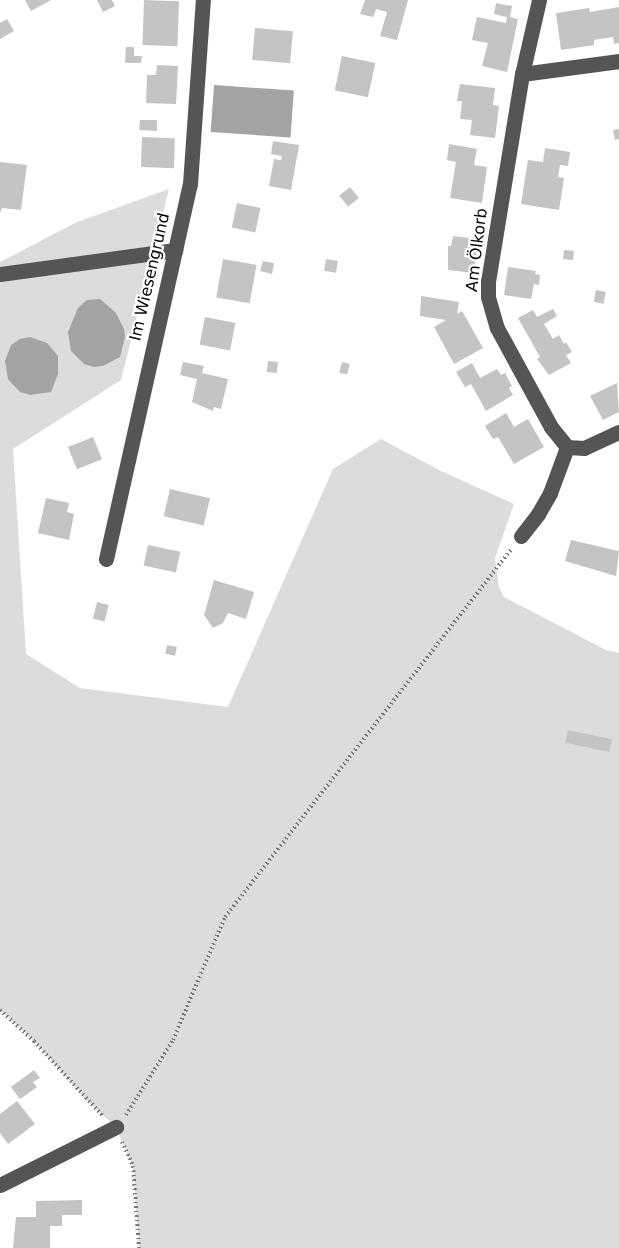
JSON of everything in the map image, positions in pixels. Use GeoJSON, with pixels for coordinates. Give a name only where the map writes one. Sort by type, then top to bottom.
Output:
{"type":"FeatureCollection","features":[{"type":"Feature","properties":{"kind":"street","name":"Im Wiesengrund"},"geometry":{"type":"LineString","coordinates":[[105,559],[190,184],[203,0]]}},
{"type":"Feature","properties":{"kind":"street","name":"Am Ölkorb"},"geometry":{"type":"LineString","coordinates":[[539,0],[522,74],[488,281],[488,297],[497,328],[551,427],[567,447]]}},
{"type":"Feature","properties":{"kind":"street"},"geometry":{"type":"LineString","coordinates":[[522,74],[619,61]]}},
{"type":"Feature","properties":{"kind":"street"},"geometry":{"type":"LineString","coordinates":[[0,274],[175,250]]}},
{"type":"Feature","properties":{"kind":"street"},"geometry":{"type":"LineString","coordinates":[[520,536],[550,493],[567,447],[584,448],[619,432]]}},
{"type":"Feature","properties":{"kind":"street"},"geometry":{"type":"LineString","coordinates":[[0,1185],[116,1127]]}},
{"type":"Feature","properties":{"kind":"path"},"geometry":{"type":"LineString","coordinates":[[116,1127],[132,1108],[173,1040],[225,917],[520,536]]}},
{"type":"Feature","properties":{"kind":"path"},"geometry":{"type":"LineString","coordinates":[[0,1010],[34,1041],[90,1104],[116,1127],[133,1166],[139,1248]]}},
{"type":"Feature","properties":{"kind":"shaded area"},"geometry":{"type":"Polygon","coordinates":[[[214,85],[294,91],[291,137],[211,132],[214,85]]]}},
{"type":"Feature","properties":{"kind":"shaded area"},"geometry":{"type":"Polygon","coordinates":[[[169,189],[121,380],[13,449],[26,654],[80,688],[228,707],[333,469],[381,439],[439,470],[514,504],[495,558],[499,587],[504,597],[606,650],[619,653],[619,1248],[139,1248],[133,1166],[116,1127],[90,1104],[34,1041],[0,1010],[0,262],[77,222],[169,189]]]}},
{"type":"Feature","properties":{"kind":"shaded area"},"geometry":{"type":"Polygon","coordinates":[[[100,299],[116,313],[124,329],[125,337],[120,357],[103,366],[94,367],[84,364],[71,351],[68,332],[78,308],[87,300],[100,299]]]}},
{"type":"Feature","properties":{"kind":"shaded area"},"geometry":{"type":"Polygon","coordinates":[[[30,337],[47,343],[58,356],[58,374],[51,392],[30,395],[20,392],[8,379],[5,361],[11,345],[20,339],[30,337]]]}},
{"type":"Feature","properties":{"kind":"building"},"geometry":{"type":"Polygon","coordinates":[[[25,0],[51,0],[31,11],[25,0]]]}},
{"type":"Feature","properties":{"kind":"building"},"geometry":{"type":"Polygon","coordinates":[[[97,0],[112,0],[115,6],[103,12],[97,0]]]}},
{"type":"Feature","properties":{"kind":"building"},"geometry":{"type":"Polygon","coordinates":[[[144,0],[179,1],[177,46],[142,45],[144,0]]]}},
{"type":"Feature","properties":{"kind":"building"},"geometry":{"type":"Polygon","coordinates":[[[365,0],[408,0],[397,40],[380,36],[387,12],[376,9],[373,17],[360,14],[365,0]]]}},
{"type":"Feature","properties":{"kind":"building"},"geometry":{"type":"Polygon","coordinates":[[[496,3],[512,6],[510,17],[518,19],[507,72],[482,66],[488,43],[472,40],[477,17],[506,23],[507,17],[494,14],[496,3]]]}},
{"type":"Feature","properties":{"kind":"building"},"geometry":{"type":"Polygon","coordinates":[[[619,7],[619,43],[614,44],[613,37],[594,40],[594,45],[561,50],[556,13],[589,8],[590,12],[619,7]]]}},
{"type":"Feature","properties":{"kind":"building"},"geometry":{"type":"Polygon","coordinates":[[[7,19],[14,31],[0,39],[0,23],[7,19]]]}},
{"type":"Feature","properties":{"kind":"building"},"geometry":{"type":"Polygon","coordinates":[[[255,28],[293,31],[290,63],[252,60],[255,28]]]}},
{"type":"Feature","properties":{"kind":"building"},"geometry":{"type":"Polygon","coordinates":[[[126,47],[134,47],[134,56],[142,56],[141,63],[125,63],[126,47]]]}},
{"type":"Feature","properties":{"kind":"building"},"geometry":{"type":"Polygon","coordinates":[[[342,56],[375,63],[368,97],[335,90],[342,56]]]}},
{"type":"Feature","properties":{"kind":"building"},"geometry":{"type":"Polygon","coordinates":[[[157,65],[178,66],[176,104],[146,103],[147,75],[156,75],[157,65]]]}},
{"type":"Feature","properties":{"kind":"building"},"geometry":{"type":"Polygon","coordinates":[[[460,84],[495,88],[493,105],[499,106],[495,138],[470,135],[472,120],[460,119],[462,101],[457,101],[460,84]]]}},
{"type":"Feature","properties":{"kind":"building"},"geometry":{"type":"Polygon","coordinates":[[[140,120],[157,120],[157,131],[139,130],[140,120]]]}},
{"type":"Feature","properties":{"kind":"building"},"geometry":{"type":"Polygon","coordinates":[[[619,129],[619,139],[615,140],[613,130],[619,129]]]}},
{"type":"Feature","properties":{"kind":"building"},"geometry":{"type":"Polygon","coordinates":[[[142,137],[175,138],[174,168],[141,167],[142,137]]]}},
{"type":"Feature","properties":{"kind":"building"},"geometry":{"type":"Polygon","coordinates":[[[273,141],[299,145],[291,190],[269,186],[274,159],[281,160],[282,156],[271,154],[273,141]]]}},
{"type":"Feature","properties":{"kind":"building"},"geometry":{"type":"Polygon","coordinates":[[[449,144],[477,149],[474,165],[487,167],[482,203],[450,198],[456,162],[447,160],[449,144]]]}},
{"type":"Feature","properties":{"kind":"building"},"geometry":{"type":"Polygon","coordinates":[[[545,148],[570,152],[568,166],[560,165],[558,177],[564,178],[559,210],[521,204],[528,160],[543,162],[545,148]]]}},
{"type":"Feature","properties":{"kind":"building"},"geometry":{"type":"Polygon","coordinates":[[[0,162],[27,165],[21,210],[2,208],[0,213],[0,162]]]}},
{"type":"Feature","properties":{"kind":"building"},"geometry":{"type":"Polygon","coordinates":[[[350,187],[359,198],[348,207],[339,196],[350,187]]]}},
{"type":"Feature","properties":{"kind":"building"},"geometry":{"type":"Polygon","coordinates":[[[237,203],[260,208],[255,232],[232,227],[237,203]]]}},
{"type":"Feature","properties":{"kind":"building"},"geometry":{"type":"Polygon","coordinates":[[[453,236],[478,239],[474,273],[448,270],[448,246],[451,246],[453,236]]]}},
{"type":"Feature","properties":{"kind":"building"},"geometry":{"type":"Polygon","coordinates":[[[564,250],[574,251],[573,260],[563,259],[564,250]]]}},
{"type":"Feature","properties":{"kind":"building"},"geometry":{"type":"Polygon","coordinates":[[[223,259],[256,265],[250,303],[216,297],[223,259]]]}},
{"type":"Feature","properties":{"kind":"building"},"geometry":{"type":"Polygon","coordinates":[[[326,259],[338,261],[336,273],[324,271],[326,259]]]}},
{"type":"Feature","properties":{"kind":"building"},"geometry":{"type":"Polygon","coordinates":[[[263,261],[274,263],[272,274],[260,271],[263,261]]]}},
{"type":"Feature","properties":{"kind":"building"},"geometry":{"type":"Polygon","coordinates":[[[508,267],[536,271],[535,274],[540,275],[539,285],[534,284],[531,299],[504,295],[508,267]]]}},
{"type":"Feature","properties":{"kind":"building"},"geometry":{"type":"Polygon","coordinates":[[[596,290],[606,292],[604,304],[594,302],[596,290]]]}},
{"type":"Feature","properties":{"kind":"building"},"geometry":{"type":"Polygon","coordinates":[[[421,296],[459,302],[457,314],[462,311],[483,348],[454,364],[434,327],[446,320],[420,316],[421,296]]]}},
{"type":"Feature","properties":{"kind":"building"},"geometry":{"type":"Polygon","coordinates":[[[553,309],[557,316],[544,324],[553,339],[559,335],[572,352],[566,355],[571,363],[549,375],[537,359],[540,357],[518,318],[533,310],[537,317],[553,309]]]}},
{"type":"Feature","properties":{"kind":"building"},"geometry":{"type":"Polygon","coordinates":[[[205,317],[235,323],[230,350],[200,344],[205,317]]]}},
{"type":"Feature","properties":{"kind":"building"},"geometry":{"type":"Polygon","coordinates":[[[268,361],[278,362],[277,373],[267,372],[268,361]]]}},
{"type":"Feature","properties":{"kind":"building"},"geometry":{"type":"Polygon","coordinates":[[[183,362],[204,366],[202,373],[228,379],[221,409],[214,407],[213,411],[192,402],[197,379],[180,375],[183,362]]]}},
{"type":"Feature","properties":{"kind":"building"},"geometry":{"type":"Polygon","coordinates":[[[342,362],[350,364],[347,375],[339,373],[342,362]]]}},
{"type":"Feature","properties":{"kind":"building"},"geometry":{"type":"Polygon","coordinates":[[[472,363],[480,378],[497,369],[501,375],[505,373],[512,386],[509,388],[513,395],[486,411],[471,384],[465,387],[456,372],[472,363]]]}},
{"type":"Feature","properties":{"kind":"building"},"geometry":{"type":"Polygon","coordinates":[[[617,383],[619,412],[603,420],[590,396],[617,383]]]}},
{"type":"Feature","properties":{"kind":"building"},"geometry":{"type":"Polygon","coordinates":[[[506,413],[514,427],[528,419],[544,447],[514,464],[498,437],[493,439],[485,426],[506,413]]]}},
{"type":"Feature","properties":{"kind":"building"},"geometry":{"type":"Polygon","coordinates":[[[93,437],[102,459],[77,469],[68,447],[93,437]]]}},
{"type":"Feature","properties":{"kind":"building"},"geometry":{"type":"Polygon","coordinates":[[[170,489],[210,498],[204,526],[164,516],[170,489]]]}},
{"type":"Feature","properties":{"kind":"building"},"geometry":{"type":"Polygon","coordinates":[[[46,498],[69,503],[67,512],[74,514],[69,540],[38,533],[46,498]]]}},
{"type":"Feature","properties":{"kind":"building"},"geometry":{"type":"Polygon","coordinates":[[[571,540],[619,551],[616,576],[565,561],[571,540]]]}},
{"type":"Feature","properties":{"kind":"building"},"geometry":{"type":"Polygon","coordinates":[[[148,545],[180,552],[176,572],[144,566],[148,545]]]}},
{"type":"Feature","properties":{"kind":"building"},"geometry":{"type":"Polygon","coordinates":[[[214,580],[254,592],[246,619],[228,613],[223,623],[213,628],[204,615],[214,580]]]}},
{"type":"Feature","properties":{"kind":"building"},"geometry":{"type":"Polygon","coordinates":[[[97,602],[109,605],[105,621],[93,618],[97,602]]]}},
{"type":"Feature","properties":{"kind":"building"},"geometry":{"type":"Polygon","coordinates":[[[167,645],[177,647],[175,656],[165,654],[167,645]]]}},
{"type":"Feature","properties":{"kind":"building"},"geometry":{"type":"Polygon","coordinates":[[[568,730],[612,739],[609,752],[565,743],[568,730]]]}},
{"type":"Feature","properties":{"kind":"building"},"geometry":{"type":"Polygon","coordinates":[[[34,1070],[40,1078],[33,1082],[37,1087],[20,1099],[11,1087],[34,1070]]]}},
{"type":"Feature","properties":{"kind":"building"},"geometry":{"type":"Polygon","coordinates":[[[17,1101],[35,1124],[8,1144],[0,1133],[0,1114],[17,1101]]]}},
{"type":"Feature","properties":{"kind":"building"},"geometry":{"type":"Polygon","coordinates":[[[82,1200],[82,1215],[62,1215],[62,1226],[50,1226],[50,1248],[13,1248],[16,1217],[36,1217],[36,1201],[82,1200]]]}}]}
